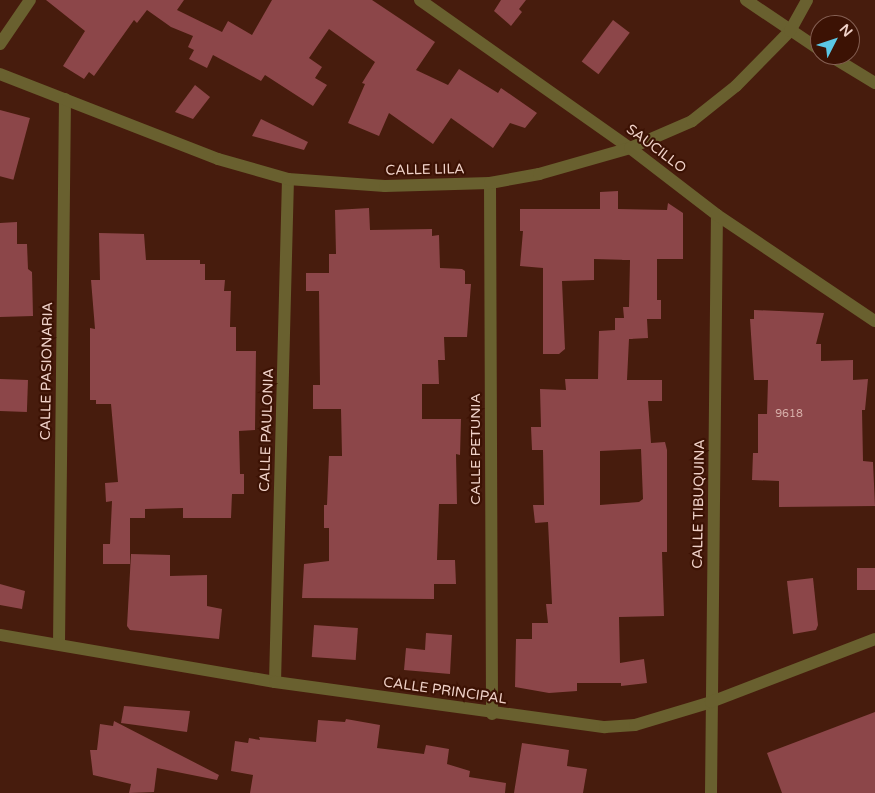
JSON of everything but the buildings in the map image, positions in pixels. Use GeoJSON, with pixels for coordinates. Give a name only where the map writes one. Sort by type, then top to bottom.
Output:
{"type":"FeatureCollection","features":[{"type":"Feature","properties":{"kind":"street"},"geometry":{"type":"LineString","coordinates":[[0,44],[30,0]]}},
{"type":"Feature","properties":{"kind":"street","name":"SAUCILLO"},"geometry":{"type":"LineString","coordinates":[[420,0],[630,148],[717,215],[875,321]]}},
{"type":"Feature","properties":{"kind":"street"},"geometry":{"type":"LineString","coordinates":[[746,0],[810,44]]}},
{"type":"Feature","properties":{"kind":"street","name":"CALLE LILA"},"geometry":{"type":"LineString","coordinates":[[0,74],[218,159],[288,179],[385,186],[490,184],[539,174],[630,148],[692,120],[736,86],[790,31],[807,0]]}},
{"type":"Feature","properties":{"kind":"street"},"geometry":{"type":"LineString","coordinates":[[845,65],[875,83]]}},
{"type":"Feature","properties":{"kind":"street","name":"CALLE PASIONARIA"},"geometry":{"type":"LineString","coordinates":[[59,644],[65,99]]}},
{"type":"Feature","properties":{"kind":"street","name":"CALLE PAULONIA"},"geometry":{"type":"LineString","coordinates":[[275,682],[288,179]]}},
{"type":"Feature","properties":{"kind":"street","name":"CALLE PETUNIA"},"geometry":{"type":"LineString","coordinates":[[490,184],[492,714]]}},
{"type":"Feature","properties":{"kind":"street","name":"CALLE TIBUQUINA"},"geometry":{"type":"LineString","coordinates":[[711,793],[717,215]]}},
{"type":"Feature","properties":{"kind":"street","name":"CALLE PRINCIPAL"},"geometry":{"type":"LineString","coordinates":[[0,635],[275,682],[492,714],[605,727],[635,725],[712,702],[875,639]]}}]}
